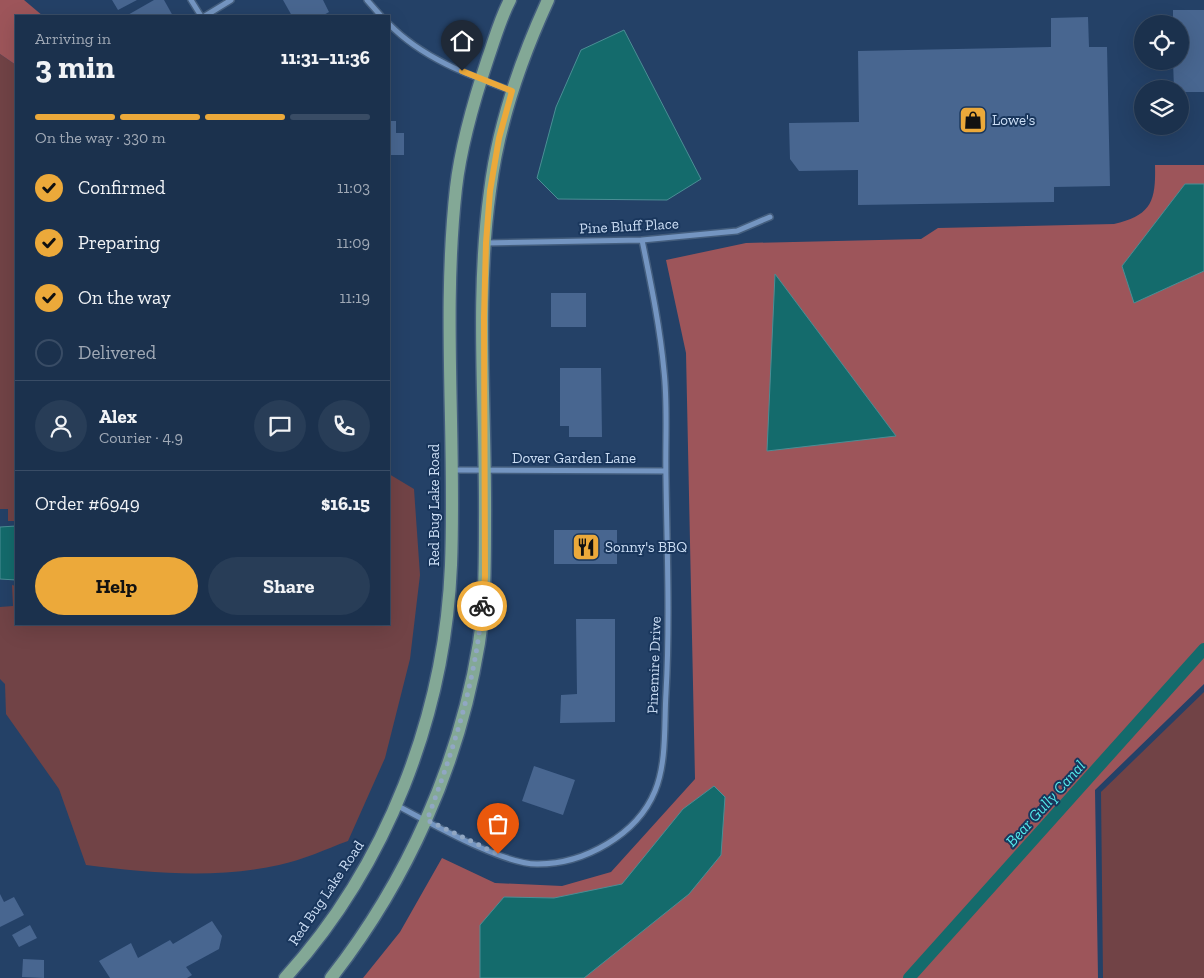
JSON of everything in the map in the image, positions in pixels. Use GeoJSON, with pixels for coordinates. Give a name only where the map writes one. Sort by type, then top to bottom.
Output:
{"type":"FeatureCollection","features":[{"type":"Feature","properties":{"kind":"main road","name":"Red Bug Lake Road"},"geometry":{"type":"LineString","coordinates":[[285,978],[333,917],[371,857],[396,805],[419,744],[438,680],[446,626],[451,564],[450,306],[456,186],[467,128],[480,80],[510,0]]}},
{"type":"Feature","properties":{"kind":"main road"},"geometry":{"type":"LineString","coordinates":[[330,978],[362,938],[392,887],[427,820],[449,762],[467,698],[479,642],[485,577],[484,317],[486,243],[490,191],[499,138],[512,91],[530,39],[548,0]]}},
{"type":"Feature","properties":{"kind":"street"},"geometry":{"type":"LineString","coordinates":[[191,0],[200,15]]}},
{"type":"Feature","properties":{"kind":"street"},"geometry":{"type":"LineString","coordinates":[[207,15],[231,0]]}},
{"type":"Feature","properties":{"kind":"street"},"geometry":{"type":"LineString","coordinates":[[367,0],[381,15]]}},
{"type":"Feature","properties":{"kind":"street"},"geometry":{"type":"LineString","coordinates":[[390,25],[418,50],[480,80],[512,91]]}},
{"type":"Feature","properties":{"kind":"street","name":"Pine Bluff Place"},"geometry":{"type":"LineString","coordinates":[[486,243],[642,240],[736,231],[770,217]]}},
{"type":"Feature","properties":{"kind":"street","name":"Pinemire Drive"},"geometry":{"type":"LineString","coordinates":[[396,805],[506,857],[536,864],[562,862],[584,855],[636,823],[656,791],[662,760],[669,634],[664,374],[658,324],[642,240]]}},
{"type":"Feature","properties":{"kind":"street","name":"Dover Garden Lane"},"geometry":{"type":"LineString","coordinates":[[452,470],[666,471]]}},
{"type":"Feature","properties":{"kind":"shaded area"},"geometry":{"type":"Polygon","coordinates":[[[0,0],[24,0],[42,15],[15,15],[15,64],[0,54],[0,0]]]}},
{"type":"Feature","properties":{"kind":"shaded area"},"geometry":{"type":"Polygon","coordinates":[[[624,30],[701,179],[667,200],[558,199],[537,178],[556,107],[581,50],[624,30]]]}},
{"type":"Feature","properties":{"kind":"shaded area"},"geometry":{"type":"Polygon","coordinates":[[[0,54],[15,64],[15,521],[8,521],[8,509],[0,509],[0,54]]]}},
{"type":"Feature","properties":{"kind":"shaded area"},"geometry":{"type":"Polygon","coordinates":[[[1155,165],[1204,165],[1204,684],[1095,790],[1098,978],[363,978],[400,932],[442,858],[495,883],[562,886],[611,872],[695,779],[686,353],[666,260],[746,243],[921,239],[938,228],[1114,224],[1136,216],[1149,205],[1154,189],[1155,165]]]}},
{"type":"Feature","properties":{"kind":"shaded area"},"geometry":{"type":"Polygon","coordinates":[[[1185,184],[1204,184],[1204,271],[1134,303],[1122,266],[1185,184]]]}},
{"type":"Feature","properties":{"kind":"shaded area"},"geometry":{"type":"Polygon","coordinates":[[[775,274],[896,436],[767,451],[775,274]]]}},
{"type":"Feature","properties":{"kind":"shaded area"},"geometry":{"type":"Polygon","coordinates":[[[390,475],[414,489],[420,575],[410,659],[385,758],[348,841],[288,863],[231,872],[159,872],[86,865],[59,789],[6,714],[5,684],[0,679],[0,607],[13,606],[12,585],[15,586],[15,625],[390,625],[390,475]]]}},
{"type":"Feature","properties":{"kind":"shaded area"},"geometry":{"type":"Polygon","coordinates":[[[15,526],[15,580],[0,579],[0,527],[15,526]]]}},
{"type":"Feature","properties":{"kind":"shaded area"},"geometry":{"type":"Polygon","coordinates":[[[1204,692],[1204,978],[1103,978],[1101,792],[1204,692]]]}},
{"type":"Feature","properties":{"kind":"shaded area"},"geometry":{"type":"Polygon","coordinates":[[[714,786],[725,797],[721,855],[689,894],[584,978],[480,978],[480,925],[504,897],[554,898],[622,884],[683,809],[714,786]]]}},
{"type":"Feature","properties":{"kind":"building"},"geometry":{"type":"Polygon","coordinates":[[[112,0],[137,0],[118,10],[112,0]]]}},
{"type":"Feature","properties":{"kind":"building"},"geometry":{"type":"Polygon","coordinates":[[[154,0],[164,0],[172,15],[128,15],[154,0]]]}},
{"type":"Feature","properties":{"kind":"building"},"geometry":{"type":"Polygon","coordinates":[[[283,0],[323,0],[329,12],[324,15],[291,15],[283,0]]]}},
{"type":"Feature","properties":{"kind":"building"},"geometry":{"type":"Polygon","coordinates":[[[1173,10],[1204,10],[1204,92],[1189,92],[1189,80],[1174,80],[1173,70],[1189,70],[1189,15],[1173,15],[1173,10]]]}},
{"type":"Feature","properties":{"kind":"building"},"geometry":{"type":"Polygon","coordinates":[[[1088,17],[1089,47],[1107,47],[1110,186],[1054,187],[1054,202],[858,205],[858,170],[799,171],[790,159],[789,123],[859,122],[858,51],[1051,47],[1051,18],[1088,17]]]}},
{"type":"Feature","properties":{"kind":"building"},"geometry":{"type":"Polygon","coordinates":[[[390,121],[396,121],[396,133],[404,133],[404,155],[390,155],[390,121]]]}},
{"type":"Feature","properties":{"kind":"building"},"geometry":{"type":"Polygon","coordinates":[[[551,293],[586,293],[586,327],[551,327],[551,293]]]}},
{"type":"Feature","properties":{"kind":"building"},"geometry":{"type":"Polygon","coordinates":[[[560,368],[601,368],[602,437],[569,437],[569,426],[560,426],[560,368]]]}},
{"type":"Feature","properties":{"kind":"building","name":"Sonny's BBQ"},"geometry":{"type":"Polygon","coordinates":[[[554,530],[617,530],[617,564],[554,564],[554,530]]]}},
{"type":"Feature","properties":{"kind":"building"},"geometry":{"type":"Polygon","coordinates":[[[576,619],[615,619],[615,722],[560,723],[561,695],[577,694],[576,619]]]}},
{"type":"Feature","properties":{"kind":"building"},"geometry":{"type":"Polygon","coordinates":[[[534,766],[575,780],[563,815],[522,801],[534,766]]]}},
{"type":"Feature","properties":{"kind":"building"},"geometry":{"type":"Polygon","coordinates":[[[0,894],[4,902],[14,897],[24,915],[0,927],[0,894]]]}},
{"type":"Feature","properties":{"kind":"building"},"geometry":{"type":"Polygon","coordinates":[[[212,921],[222,936],[219,949],[186,967],[192,975],[187,978],[110,978],[99,961],[131,943],[138,958],[170,940],[173,944],[212,921]]]}},
{"type":"Feature","properties":{"kind":"building"},"geometry":{"type":"Polygon","coordinates":[[[30,925],[37,938],[19,947],[12,935],[30,925]]]}},
{"type":"Feature","properties":{"kind":"building"},"geometry":{"type":"Polygon","coordinates":[[[23,959],[44,960],[44,978],[22,977],[23,959]]]}},
{"type":"Feature","properties":{"kind":"waterway","name":"Bear Gully Canal"},"geometry":{"type":"LineString","coordinates":[[909,978],[1204,649]]}},
{"type":"Feature","properties":{"kind":"way so far"},"geometry":{"type":"LineString","coordinates":[[482,606],[479,642],[467,698],[449,762],[427,820],[498,854]]}},
{"type":"Feature","properties":{"kind":"place","name":"Lowe's"},"geometry":{"type":"Point","coordinates":[973,120]}},
{"type":"Feature","properties":{"kind":"place","name":"Sonny's BBQ"},"geometry":{"type":"Point","coordinates":[586,547]}},
{"type":"Feature","properties":{"kind":"route"},"geometry":{"type":"LineString","coordinates":[[462,71],[480,80],[512,91],[499,138],[490,191],[486,243],[484,317],[485,577],[482,606]]}}]}
